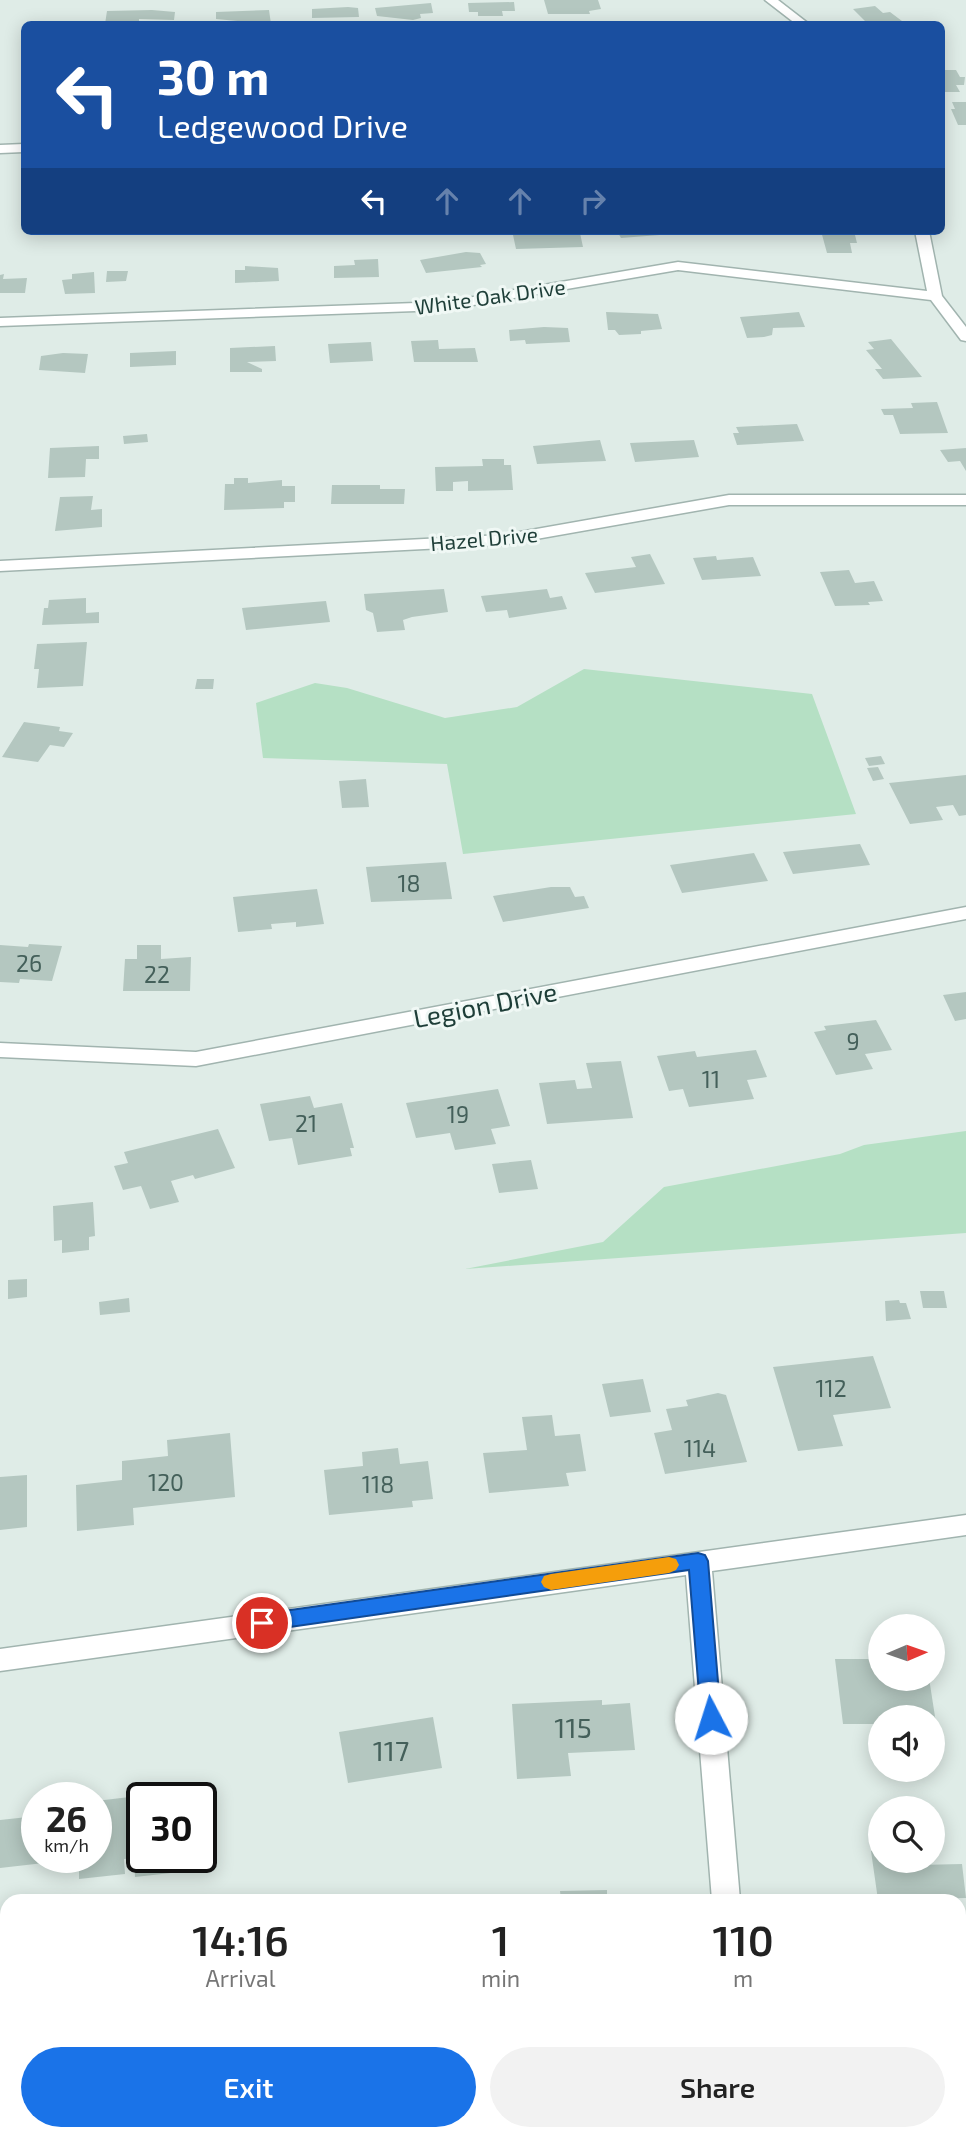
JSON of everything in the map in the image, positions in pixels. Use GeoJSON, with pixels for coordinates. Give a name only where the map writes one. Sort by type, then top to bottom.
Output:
{"type":"FeatureCollection","features":[{"type":"Feature","properties":{"kind":"street"},"geometry":{"type":"LineString","coordinates":[[771,0],[799,21]]}},
{"type":"Feature","properties":{"kind":"street"},"geometry":{"type":"LineString","coordinates":[[0,149],[21,148]]}},
{"type":"Feature","properties":{"kind":"street"},"geometry":{"type":"LineString","coordinates":[[923,235],[935,296],[966,337]]}},
{"type":"Feature","properties":{"kind":"street","name":"White Oak Drive"},"geometry":{"type":"LineString","coordinates":[[0,322],[444,306],[678,266],[935,296]]}},
{"type":"Feature","properties":{"kind":"street","name":"Hazel Drive"},"geometry":{"type":"LineString","coordinates":[[0,566],[502,540],[729,500],[966,500]]}},
{"type":"Feature","properties":{"kind":"street","name":"Legion Drive"},"geometry":{"type":"LineString","coordinates":[[0,1050],[196,1059],[966,913]]}},
{"type":"Feature","properties":{"kind":"street"},"geometry":{"type":"LineString","coordinates":[[0,1660],[966,1525]]}},
{"type":"Feature","properties":{"kind":"street"},"geometry":{"type":"LineString","coordinates":[[698,1561],[726,1894]]}},
{"type":"Feature","properties":{"kind":"green space"},"geometry":{"type":"Polygon","coordinates":[[[584,669],[812,694],[856,814],[463,854],[447,764],[263,758],[256,703],[315,683],[347,688],[445,718],[517,707],[584,669]]]}},
{"type":"Feature","properties":{"kind":"green space"},"geometry":{"type":"Polygon","coordinates":[[[966,1131],[966,1233],[465,1269],[603,1242],[664,1187],[840,1154],[864,1145],[966,1131]]]}},
{"type":"Feature","properties":{"kind":"building"},"geometry":{"type":"Polygon","coordinates":[[[544,0],[598,0],[601,9],[589,11],[590,14],[548,14],[544,0]]]}},
{"type":"Feature","properties":{"kind":"building"},"geometry":{"type":"Polygon","coordinates":[[[514,2],[515,11],[502,11],[503,16],[478,16],[478,12],[469,12],[468,3],[514,2]]]}},
{"type":"Feature","properties":{"kind":"building"},"geometry":{"type":"Polygon","coordinates":[[[431,3],[433,13],[420,14],[421,18],[413,20],[377,16],[375,8],[431,3]]]}},
{"type":"Feature","properties":{"kind":"building"},"geometry":{"type":"Polygon","coordinates":[[[875,6],[883,13],[890,12],[902,21],[865,21],[853,9],[875,6]]]}},
{"type":"Feature","properties":{"kind":"building"},"geometry":{"type":"Polygon","coordinates":[[[358,8],[359,17],[312,18],[312,9],[358,8]]]}},
{"type":"Feature","properties":{"kind":"building"},"geometry":{"type":"Polygon","coordinates":[[[269,10],[271,21],[216,19],[216,12],[269,10]]]}},
{"type":"Feature","properties":{"kind":"building"},"geometry":{"type":"Polygon","coordinates":[[[107,11],[175,12],[174,20],[105,21],[107,11]]]}},
{"type":"Feature","properties":{"kind":"building"},"geometry":{"type":"Polygon","coordinates":[[[945,70],[956,70],[960,77],[965,77],[964,85],[956,85],[960,92],[945,92],[945,70]]]}},
{"type":"Feature","properties":{"kind":"building"},"geometry":{"type":"Polygon","coordinates":[[[952,102],[966,102],[966,125],[958,125],[951,109],[955,109],[952,102]]]}},
{"type":"Feature","properties":{"kind":"building"},"geometry":{"type":"Polygon","coordinates":[[[513,235],[580,235],[583,247],[516,249],[513,235]]]}},
{"type":"Feature","properties":{"kind":"building"},"geometry":{"type":"Polygon","coordinates":[[[619,235],[659,235],[621,238],[619,235]]]}},
{"type":"Feature","properties":{"kind":"building"},"geometry":{"type":"Polygon","coordinates":[[[822,235],[855,235],[857,243],[850,243],[852,253],[827,253],[822,235]]]}},
{"type":"Feature","properties":{"kind":"building"},"geometry":{"type":"Polygon","coordinates":[[[466,252],[480,253],[486,264],[480,265],[482,267],[426,273],[420,260],[466,252]]]}},
{"type":"Feature","properties":{"kind":"building"},"geometry":{"type":"Polygon","coordinates":[[[378,259],[379,277],[334,278],[334,266],[355,265],[354,260],[378,259]]]}},
{"type":"Feature","properties":{"kind":"building"},"geometry":{"type":"Polygon","coordinates":[[[245,266],[278,268],[279,281],[235,283],[235,270],[245,270],[245,266]]]}},
{"type":"Feature","properties":{"kind":"building"},"geometry":{"type":"Polygon","coordinates":[[[107,271],[128,271],[126,281],[106,282],[107,271]]]}},
{"type":"Feature","properties":{"kind":"building"},"geometry":{"type":"Polygon","coordinates":[[[94,272],[95,293],[65,294],[62,280],[72,279],[72,274],[94,272]]]}},
{"type":"Feature","properties":{"kind":"building"},"geometry":{"type":"Polygon","coordinates":[[[4,274],[3,279],[27,278],[25,293],[0,293],[0,275],[4,274]]]}},
{"type":"Feature","properties":{"kind":"building"},"geometry":{"type":"Polygon","coordinates":[[[606,312],[658,314],[662,329],[619,335],[615,330],[608,330],[606,312]]]}},
{"type":"Feature","properties":{"kind":"building"},"geometry":{"type":"Polygon","coordinates":[[[799,312],[805,327],[773,328],[772,335],[764,337],[747,338],[740,317],[799,312]]]}},
{"type":"Feature","properties":{"kind":"building"},"geometry":{"type":"Polygon","coordinates":[[[568,328],[570,342],[526,344],[525,340],[510,341],[509,330],[568,328]]]}},
{"type":"Feature","properties":{"kind":"building"},"geometry":{"type":"Polygon","coordinates":[[[891,339],[922,377],[883,379],[875,369],[882,369],[866,350],[874,349],[868,342],[891,339]]]}},
{"type":"Feature","properties":{"kind":"building"},"geometry":{"type":"Polygon","coordinates":[[[438,340],[439,349],[475,348],[478,362],[414,362],[411,341],[438,340]]]}},
{"type":"Feature","properties":{"kind":"building"},"geometry":{"type":"Polygon","coordinates":[[[371,342],[373,361],[330,363],[328,344],[371,342]]]}},
{"type":"Feature","properties":{"kind":"building"},"geometry":{"type":"Polygon","coordinates":[[[275,346],[276,361],[247,362],[262,369],[262,372],[230,372],[230,348],[275,346]]]}},
{"type":"Feature","properties":{"kind":"building"},"geometry":{"type":"Polygon","coordinates":[[[176,351],[176,365],[130,367],[130,353],[176,351]]]}},
{"type":"Feature","properties":{"kind":"building"},"geometry":{"type":"Polygon","coordinates":[[[88,354],[85,373],[39,370],[41,356],[88,354]]]}},
{"type":"Feature","properties":{"kind":"building"},"geometry":{"type":"Polygon","coordinates":[[[937,402],[948,433],[900,434],[893,415],[884,415],[881,409],[913,408],[911,403],[937,402]]]}},
{"type":"Feature","properties":{"kind":"building"},"geometry":{"type":"Polygon","coordinates":[[[797,424],[804,441],[737,445],[733,433],[739,433],[736,427],[797,424]]]}},
{"type":"Feature","properties":{"kind":"building"},"geometry":{"type":"Polygon","coordinates":[[[147,434],[148,442],[124,444],[123,436],[147,434]]]}},
{"type":"Feature","properties":{"kind":"building"},"geometry":{"type":"Polygon","coordinates":[[[600,440],[606,461],[537,464],[533,446],[600,440]]]}},
{"type":"Feature","properties":{"kind":"building"},"geometry":{"type":"Polygon","coordinates":[[[694,440],[699,457],[635,462],[630,443],[694,440]]]}},
{"type":"Feature","properties":{"kind":"building"},"geometry":{"type":"Polygon","coordinates":[[[99,446],[99,459],[86,459],[85,477],[48,478],[50,448],[99,446]]]}},
{"type":"Feature","properties":{"kind":"building"},"geometry":{"type":"Polygon","coordinates":[[[966,448],[966,471],[960,461],[948,462],[940,450],[966,448]]]}},
{"type":"Feature","properties":{"kind":"building"},"geometry":{"type":"Polygon","coordinates":[[[482,459],[504,459],[504,465],[511,465],[513,490],[468,491],[468,481],[453,482],[453,491],[436,491],[435,467],[483,466],[482,459]]]}},
{"type":"Feature","properties":{"kind":"building"},"geometry":{"type":"Polygon","coordinates":[[[234,478],[248,478],[248,483],[282,480],[282,486],[295,486],[295,502],[284,502],[284,508],[224,510],[225,484],[234,484],[234,478]]]}},
{"type":"Feature","properties":{"kind":"building"},"geometry":{"type":"Polygon","coordinates":[[[332,485],[380,485],[380,489],[405,489],[404,504],[331,504],[332,485]]]}},
{"type":"Feature","properties":{"kind":"building"},"geometry":{"type":"Polygon","coordinates":[[[93,496],[91,510],[102,509],[102,527],[55,531],[60,497],[93,496]]]}},
{"type":"Feature","properties":{"kind":"building"},"geometry":{"type":"Polygon","coordinates":[[[650,554],[665,584],[595,593],[585,573],[636,567],[631,557],[650,554]]]}},
{"type":"Feature","properties":{"kind":"building"},"geometry":{"type":"Polygon","coordinates":[[[716,556],[717,560],[753,557],[761,576],[702,580],[693,558],[716,556]]]}},
{"type":"Feature","properties":{"kind":"building"},"geometry":{"type":"Polygon","coordinates":[[[849,570],[855,583],[874,581],[883,601],[868,602],[870,605],[835,606],[820,572],[849,570]]]}},
{"type":"Feature","properties":{"kind":"building"},"geometry":{"type":"Polygon","coordinates":[[[444,589],[448,612],[403,620],[405,630],[377,632],[373,613],[366,610],[364,594],[444,589]]]}},
{"type":"Feature","properties":{"kind":"building"},"geometry":{"type":"Polygon","coordinates":[[[547,589],[550,598],[562,596],[567,609],[509,618],[507,610],[486,612],[481,596],[547,589]]]}},
{"type":"Feature","properties":{"kind":"building"},"geometry":{"type":"Polygon","coordinates":[[[86,598],[86,613],[99,612],[99,623],[42,625],[44,608],[48,608],[49,600],[86,598]]]}},
{"type":"Feature","properties":{"kind":"building"},"geometry":{"type":"Polygon","coordinates":[[[326,601],[330,622],[246,630],[242,608],[326,601]]]}},
{"type":"Feature","properties":{"kind":"building"},"geometry":{"type":"Polygon","coordinates":[[[87,642],[83,686],[37,688],[39,669],[34,669],[37,644],[87,642]]]}},
{"type":"Feature","properties":{"kind":"building"},"geometry":{"type":"Polygon","coordinates":[[[197,679],[214,679],[213,689],[195,689],[197,679]]]}},
{"type":"Feature","properties":{"kind":"building"},"geometry":{"type":"Polygon","coordinates":[[[24,722],[60,727],[59,731],[73,733],[64,747],[50,745],[38,762],[2,757],[24,722]]]}},
{"type":"Feature","properties":{"kind":"building"},"geometry":{"type":"Polygon","coordinates":[[[881,756],[885,764],[869,766],[865,758],[881,756]]]}},
{"type":"Feature","properties":{"kind":"building"},"geometry":{"type":"Polygon","coordinates":[[[878,767],[884,779],[873,781],[867,768],[878,767]]]}},
{"type":"Feature","properties":{"kind":"building"},"geometry":{"type":"Polygon","coordinates":[[[966,775],[966,815],[959,816],[953,805],[936,807],[943,820],[910,824],[889,783],[966,775]]]}},
{"type":"Feature","properties":{"kind":"building"},"geometry":{"type":"Polygon","coordinates":[[[366,779],[369,807],[342,808],[339,781],[366,779]]]}},
{"type":"Feature","properties":{"kind":"building"},"geometry":{"type":"Polygon","coordinates":[[[860,844],[870,865],[793,874],[783,852],[860,844]]]}},
{"type":"Feature","properties":{"kind":"building"},"geometry":{"type":"Polygon","coordinates":[[[754,853],[768,881],[682,893],[670,865],[754,853]]]}},
{"type":"Feature","properties":{"kind":"building"},"geometry":{"type":"Polygon","coordinates":[[[446,862],[452,899],[371,902],[366,867],[446,862]]]}},
{"type":"Feature","properties":{"kind":"building"},"geometry":{"type":"Polygon","coordinates":[[[551,887],[570,887],[575,897],[584,896],[589,908],[503,922],[493,896],[551,887]]]}},
{"type":"Feature","properties":{"kind":"building"},"geometry":{"type":"Polygon","coordinates":[[[317,889],[324,924],[296,927],[296,922],[271,924],[272,929],[238,932],[233,897],[317,889]]]}},
{"type":"Feature","properties":{"kind":"building"},"geometry":{"type":"Polygon","coordinates":[[[29,944],[62,946],[52,981],[20,979],[19,983],[0,982],[0,945],[28,947],[29,944]]]}},
{"type":"Feature","properties":{"kind":"building"},"geometry":{"type":"Polygon","coordinates":[[[137,945],[161,945],[161,959],[191,957],[190,991],[123,991],[125,959],[137,959],[137,945]]]}},
{"type":"Feature","properties":{"kind":"building"},"geometry":{"type":"Polygon","coordinates":[[[966,992],[966,1019],[955,1021],[943,995],[966,992]]]}},
{"type":"Feature","properties":{"kind":"building"},"geometry":{"type":"Polygon","coordinates":[[[876,1020],[892,1050],[865,1054],[873,1069],[836,1075],[814,1032],[826,1030],[824,1026],[876,1020]]]}},
{"type":"Feature","properties":{"kind":"building"},"geometry":{"type":"Polygon","coordinates":[[[756,1050],[767,1077],[747,1080],[754,1099],[689,1107],[683,1089],[669,1091],[657,1056],[695,1051],[697,1057],[756,1050]]]}},
{"type":"Feature","properties":{"kind":"building"},"geometry":{"type":"Polygon","coordinates":[[[621,1061],[633,1118],[547,1124],[539,1083],[575,1080],[577,1089],[592,1088],[586,1063],[621,1061]]]}},
{"type":"Feature","properties":{"kind":"building"},"geometry":{"type":"Polygon","coordinates":[[[498,1089],[510,1126],[491,1129],[496,1144],[455,1150],[450,1133],[416,1138],[406,1103],[498,1089]]]}},
{"type":"Feature","properties":{"kind":"building"},"geometry":{"type":"Polygon","coordinates":[[[310,1096],[314,1108],[342,1103],[354,1148],[350,1148],[352,1156],[298,1165],[292,1138],[269,1141],[260,1104],[310,1096]]]}},
{"type":"Feature","properties":{"kind":"building"},"geometry":{"type":"Polygon","coordinates":[[[218,1129],[235,1168],[195,1179],[193,1175],[171,1181],[179,1202],[150,1209],[141,1186],[123,1190],[114,1166],[128,1163],[124,1152],[218,1129]]]}},
{"type":"Feature","properties":{"kind":"building"},"geometry":{"type":"Polygon","coordinates":[[[531,1160],[538,1189],[499,1193],[492,1164],[531,1160]]]}},
{"type":"Feature","properties":{"kind":"building"},"geometry":{"type":"Polygon","coordinates":[[[93,1202],[95,1236],[89,1237],[89,1250],[62,1253],[62,1240],[54,1241],[53,1206],[93,1202]]]}},
{"type":"Feature","properties":{"kind":"building"},"geometry":{"type":"Polygon","coordinates":[[[27,1279],[27,1297],[8,1299],[8,1280],[27,1279]]]}},
{"type":"Feature","properties":{"kind":"building"},"geometry":{"type":"Polygon","coordinates":[[[920,1291],[944,1291],[947,1308],[923,1308],[920,1291]]]}},
{"type":"Feature","properties":{"kind":"building"},"geometry":{"type":"Polygon","coordinates":[[[129,1298],[130,1312],[100,1315],[99,1302],[129,1298]]]}},
{"type":"Feature","properties":{"kind":"building"},"geometry":{"type":"Polygon","coordinates":[[[899,1300],[900,1303],[906,1303],[911,1319],[886,1321],[885,1301],[899,1300]]]}},
{"type":"Feature","properties":{"kind":"building"},"geometry":{"type":"Polygon","coordinates":[[[873,1356],[891,1408],[833,1415],[843,1446],[798,1451],[773,1367],[873,1356]]]}},
{"type":"Feature","properties":{"kind":"building"},"geometry":{"type":"Polygon","coordinates":[[[643,1379],[651,1412],[610,1417],[602,1384],[643,1379]]]}},
{"type":"Feature","properties":{"kind":"building"},"geometry":{"type":"Polygon","coordinates":[[[718,1393],[726,1395],[747,1462],[665,1474],[654,1433],[672,1430],[666,1409],[688,1406],[686,1400],[718,1393]]]}},
{"type":"Feature","properties":{"kind":"building"},"geometry":{"type":"Polygon","coordinates":[[[552,1415],[555,1436],[580,1434],[586,1471],[566,1473],[569,1486],[489,1493],[483,1453],[527,1450],[522,1417],[552,1415]]]}},
{"type":"Feature","properties":{"kind":"building"},"geometry":{"type":"Polygon","coordinates":[[[230,1433],[235,1497],[133,1508],[134,1525],[77,1531],[76,1485],[122,1480],[122,1461],[168,1456],[167,1440],[230,1433]]]}},
{"type":"Feature","properties":{"kind":"building"},"geometry":{"type":"Polygon","coordinates":[[[398,1448],[400,1464],[428,1461],[433,1499],[412,1501],[413,1507],[329,1515],[324,1470],[363,1466],[362,1452],[398,1448]]]}},
{"type":"Feature","properties":{"kind":"building"},"geometry":{"type":"Polygon","coordinates":[[[27,1475],[27,1527],[0,1530],[0,1477],[27,1475]]]}},
{"type":"Feature","properties":{"kind":"building"},"geometry":{"type":"Polygon","coordinates":[[[835,1659],[868,1659],[868,1691],[931,1691],[933,1705],[868,1705],[868,1724],[843,1724],[835,1659]]]}},
{"type":"Feature","properties":{"kind":"building"},"geometry":{"type":"Polygon","coordinates":[[[602,1700],[602,1705],[630,1703],[635,1750],[568,1753],[571,1776],[517,1779],[512,1704],[602,1700]]]}},
{"type":"Feature","properties":{"kind":"building"},"geometry":{"type":"Polygon","coordinates":[[[433,1717],[442,1768],[348,1783],[339,1732],[433,1717]]]}},
{"type":"Feature","properties":{"kind":"building"},"geometry":{"type":"Polygon","coordinates":[[[126,1797],[125,1874],[79,1879],[79,1873],[112,1873],[112,1799],[126,1797]]]}},
{"type":"Feature","properties":{"kind":"building"},"geometry":{"type":"Polygon","coordinates":[[[21,1818],[21,1866],[0,1868],[0,1820],[21,1818]]]}},
{"type":"Feature","properties":{"kind":"building"},"geometry":{"type":"Polygon","coordinates":[[[945,1864],[962,1864],[966,1894],[877,1894],[874,1873],[945,1873],[945,1864]]]}},
{"type":"Feature","properties":{"kind":"building"},"geometry":{"type":"Polygon","coordinates":[[[135,1873],[171,1873],[135,1877],[135,1873]]]}},
{"type":"Feature","properties":{"kind":"building"},"geometry":{"type":"Polygon","coordinates":[[[607,1890],[607,1894],[560,1894],[560,1891],[607,1890]]]}},
{"type":"Feature","properties":{"kind":"slow traffic"},"geometry":{"type":"LineString","coordinates":[[551,1582],[669,1565]]}},
{"type":"Feature","properties":{"kind":"route"},"geometry":{"type":"LineString","coordinates":[[262,1623],[698,1561],[711,1718]]}}]}
